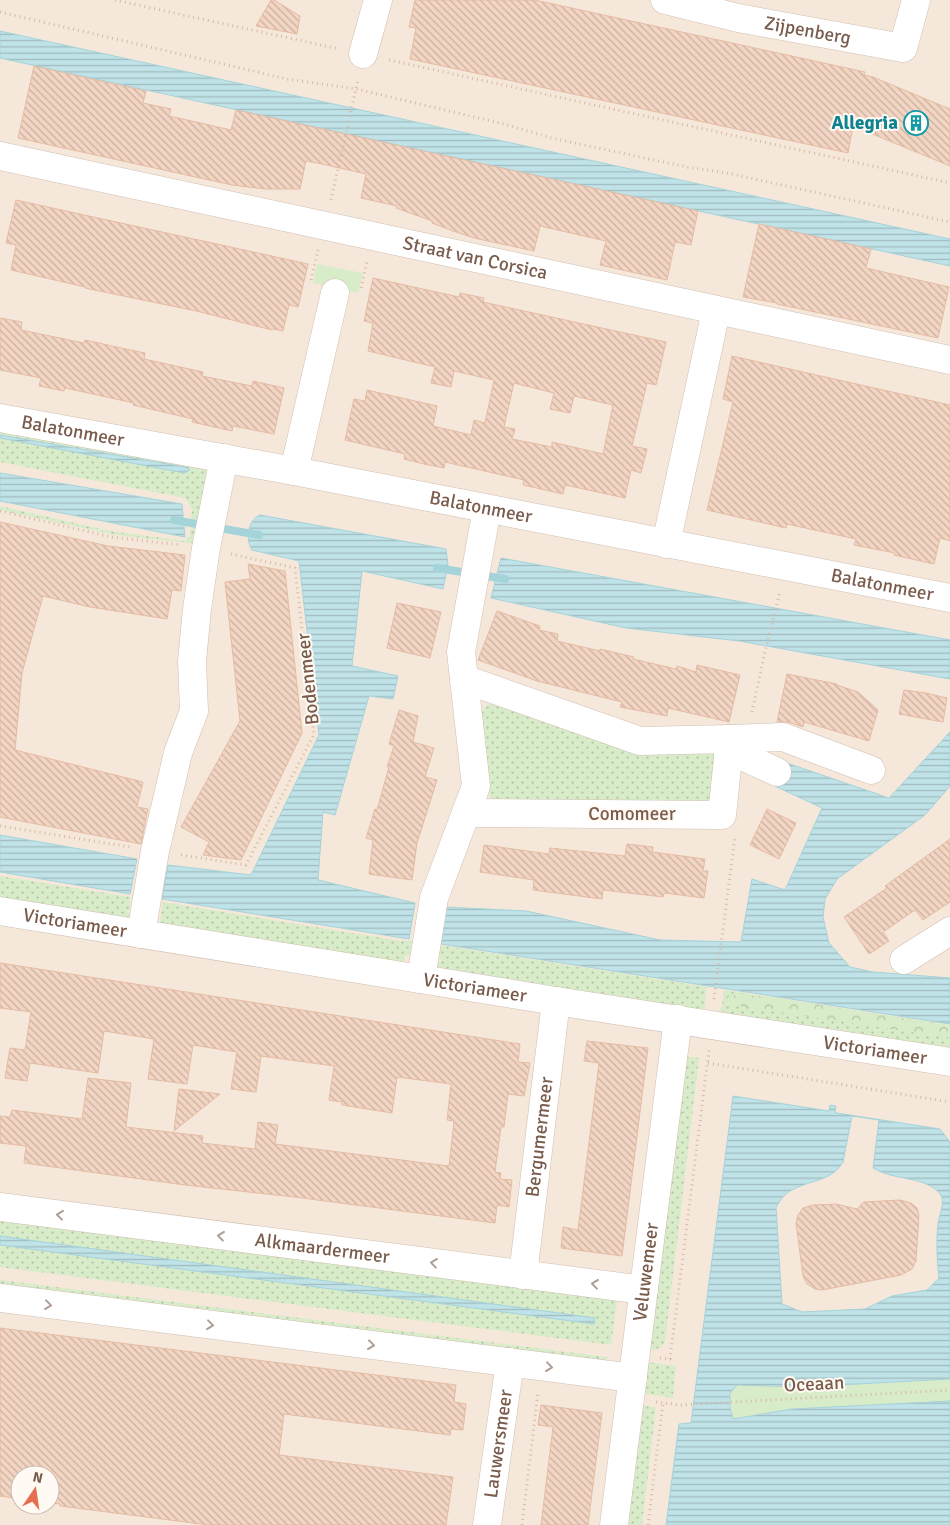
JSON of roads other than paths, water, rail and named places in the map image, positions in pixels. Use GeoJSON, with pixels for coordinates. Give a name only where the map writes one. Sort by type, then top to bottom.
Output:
{"type":"FeatureCollection","features":[{"type":"Feature","properties":{"kind":"street"},"geometry":{"type":"LineString","coordinates":[[363,54],[378,0]]}},
{"type":"Feature","properties":{"kind":"street","name":"Zijpenberg"},"geometry":{"type":"LineString","coordinates":[[665,0],[738,18],[904,48],[916,0]]}},
{"type":"Feature","properties":{"kind":"street","name":"Straat van Corsica"},"geometry":{"type":"LineString","coordinates":[[0,156],[950,360]]}},
{"type":"Feature","properties":{"kind":"street"},"geometry":{"type":"LineString","coordinates":[[294,471],[335,293]]}},
{"type":"Feature","properties":{"kind":"street"},"geometry":{"type":"LineString","coordinates":[[666,544],[716,310]]}},
{"type":"Feature","properties":{"kind":"street","name":"Balatonmeer"},"geometry":{"type":"LineString","coordinates":[[0,418],[294,471],[950,598]]}},
{"type":"Feature","properties":{"kind":"street"},"geometry":{"type":"LineString","coordinates":[[142,924],[154,855],[178,752],[194,711],[192,661],[197,610],[206,545],[224,458]]}},
{"type":"Feature","properties":{"kind":"street"},"geometry":{"type":"LineString","coordinates":[[423,967],[434,898],[476,786],[461,652],[487,509]]}},
{"type":"Feature","properties":{"kind":"street"},"geometry":{"type":"LineString","coordinates":[[464,679],[640,741],[735,744],[783,737],[871,770]]}},
{"type":"Feature","properties":{"kind":"street"},"geometry":{"type":"LineString","coordinates":[[735,744],[744,757],[777,772]]}},
{"type":"Feature","properties":{"kind":"street","name":"Comomeer"},"geometry":{"type":"LineString","coordinates":[[466,813],[722,815],[735,744]]}},
{"type":"Feature","properties":{"kind":"street","name":"Victoriameer"},"geometry":{"type":"LineString","coordinates":[[0,910],[142,924],[423,967],[556,1001],[678,1020],[713,1014],[950,1062]]}},
{"type":"Feature","properties":{"kind":"street"},"geometry":{"type":"LineString","coordinates":[[904,960],[950,931]]}},
{"type":"Feature","properties":{"kind":"street","name":"Bergumermeer"},"geometry":{"type":"LineString","coordinates":[[524,1274],[556,1001]]}},
{"type":"Feature","properties":{"kind":"street","name":"Veluwemeer"},"geometry":{"type":"LineString","coordinates":[[614,1525],[678,1020]]}},
{"type":"Feature","properties":{"kind":"street","name":"Alkmaardermeer"},"geometry":{"type":"LineString","coordinates":[[0,1207],[644,1290]]}},
{"type":"Feature","properties":{"kind":"street"},"geometry":{"type":"LineString","coordinates":[[0,1298],[541,1366],[634,1367]]}},
{"type":"Feature","properties":{"kind":"street","name":"Lauwersmeer"},"geometry":{"type":"LineString","coordinates":[[488,1525],[510,1362]]}},
{"type":"Feature","properties":{"kind":"water"},"geometry":{"type":"Polygon","coordinates":[[[0,31],[950,239],[950,266],[0,58],[0,31]]]}},
{"type":"Feature","properties":{"kind":"water"},"geometry":{"type":"Polygon","coordinates":[[[0,435],[185,467],[190,470],[184,473],[0,438],[0,435]]]}},
{"type":"Feature","properties":{"kind":"water"},"geometry":{"type":"Polygon","coordinates":[[[0,473],[182,504],[185,537],[0,501],[0,473]]]}},
{"type":"Feature","properties":{"kind":"water"},"geometry":{"type":"Polygon","coordinates":[[[260,515],[446,549],[448,565],[443,589],[362,571],[352,666],[398,676],[393,699],[369,696],[335,815],[323,812],[318,880],[415,903],[409,939],[162,899],[168,865],[251,875],[319,735],[299,561],[252,550],[248,535],[250,525],[260,515]]]}},
{"type":"Feature","properties":{"kind":"water"},"geometry":{"type":"Polygon","coordinates":[[[501,558],[950,640],[950,679],[739,641],[626,628],[491,598],[501,558]]]}},
{"type":"Feature","properties":{"kind":"water"},"geometry":{"type":"Polygon","coordinates":[[[950,732],[950,786],[925,815],[837,879],[825,899],[823,917],[829,943],[850,967],[873,972],[950,978],[950,1024],[441,944],[446,907],[526,911],[660,940],[741,942],[752,879],[785,890],[822,808],[775,786],[784,762],[889,798],[950,732]]]}},
{"type":"Feature","properties":{"kind":"water"},"geometry":{"type":"Polygon","coordinates":[[[0,835],[137,859],[130,894],[0,872],[0,835]]]}},
{"type":"Feature","properties":{"kind":"water"},"geometry":{"type":"Polygon","coordinates":[[[733,1096],[829,1111],[830,1105],[836,1106],[835,1112],[837,1113],[940,1129],[950,1142],[950,1379],[802,1387],[737,1385],[730,1393],[730,1407],[733,1419],[792,1409],[950,1401],[950,1525],[666,1525],[679,1424],[691,1423],[733,1096]],[[852,1116],[843,1162],[838,1169],[825,1178],[793,1189],[785,1195],[776,1207],[782,1304],[802,1312],[865,1309],[892,1296],[927,1290],[939,1278],[937,1238],[942,1204],[941,1195],[927,1184],[873,1168],[879,1120],[852,1116]]]}},
{"type":"Feature","properties":{"kind":"water"},"geometry":{"type":"Polygon","coordinates":[[[0,1236],[595,1318],[594,1324],[0,1245],[0,1236]]]}},
{"type":"Feature","properties":{"kind":"waterway"},"geometry":{"type":"LineString","coordinates":[[174,520],[259,535]]}},
{"type":"Feature","properties":{"kind":"waterway"},"geometry":{"type":"LineString","coordinates":[[437,568],[505,579]]}},
{"type":"Feature","properties":{"kind":"place","name":"Allegria"},"geometry":{"type":"Point","coordinates":[916,123]}}]}
